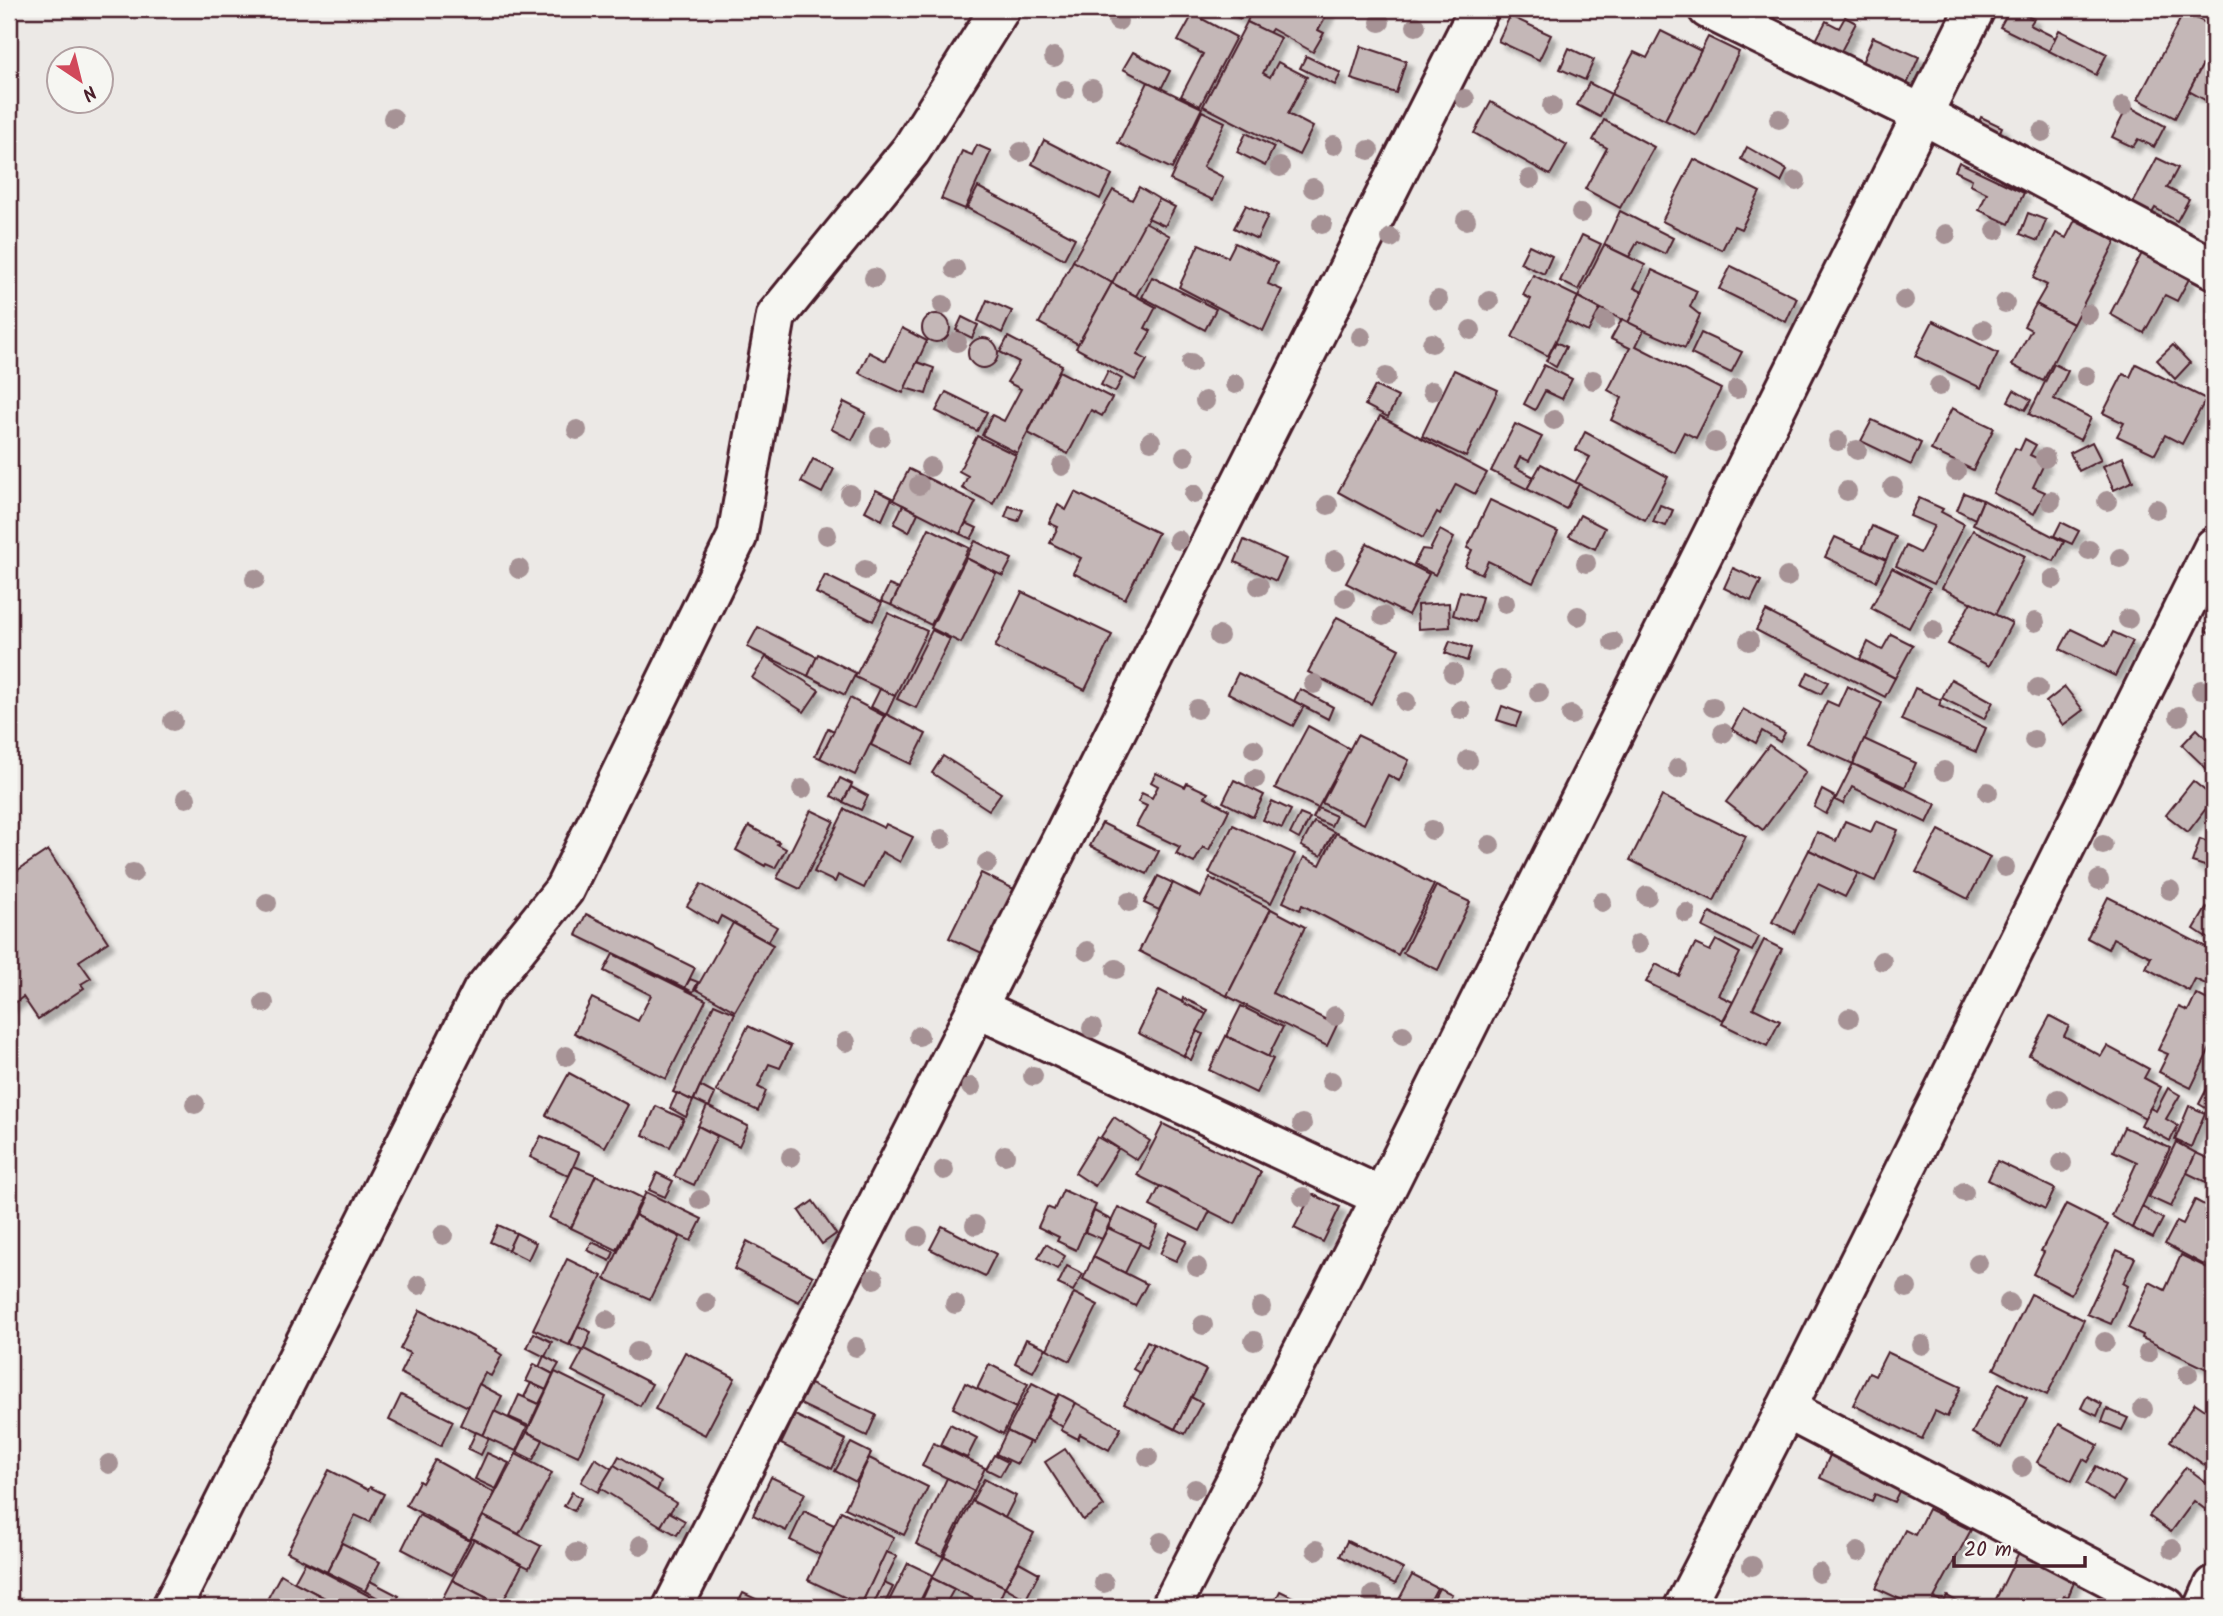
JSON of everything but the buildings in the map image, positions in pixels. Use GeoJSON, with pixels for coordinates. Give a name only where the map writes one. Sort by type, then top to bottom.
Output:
{"type":"FeatureCollection","features":[{"type":"Feature","properties":{"kind":"street"},"geometry":{"type":"LineString","coordinates":[[172,1607],[482,992],[564,890],[737,537],[776,316],[911,150],[1000,9]]}},
{"type":"Feature","properties":{"kind":"street"},"geometry":{"type":"LineString","coordinates":[[673,1607],[1479,9]]}},
{"type":"Feature","properties":{"kind":"street"},"geometry":{"type":"LineString","coordinates":[[1708,9],[1923,114],[2214,269]]}},
{"type":"Feature","properties":{"kind":"street"},"geometry":{"type":"LineString","coordinates":[[1171,1607],[1382,1197],[1975,9]]}},
{"type":"Feature","properties":{"kind":"street"},"geometry":{"type":"LineString","coordinates":[[1684,1607],[1786,1409],[2214,547]]}},
{"type":"Feature","properties":{"kind":"street"},"geometry":{"type":"LineString","coordinates":[[977,1008],[1382,1197]]}},
{"type":"Feature","properties":{"kind":"street"},"geometry":{"type":"LineString","coordinates":[[1786,1409],[2166,1607]]}},
{"type":"Feature","properties":{"kind":"street"},"geometry":{"type":"LineString","coordinates":[[2205,1607],[2214,1586]]}}]}
